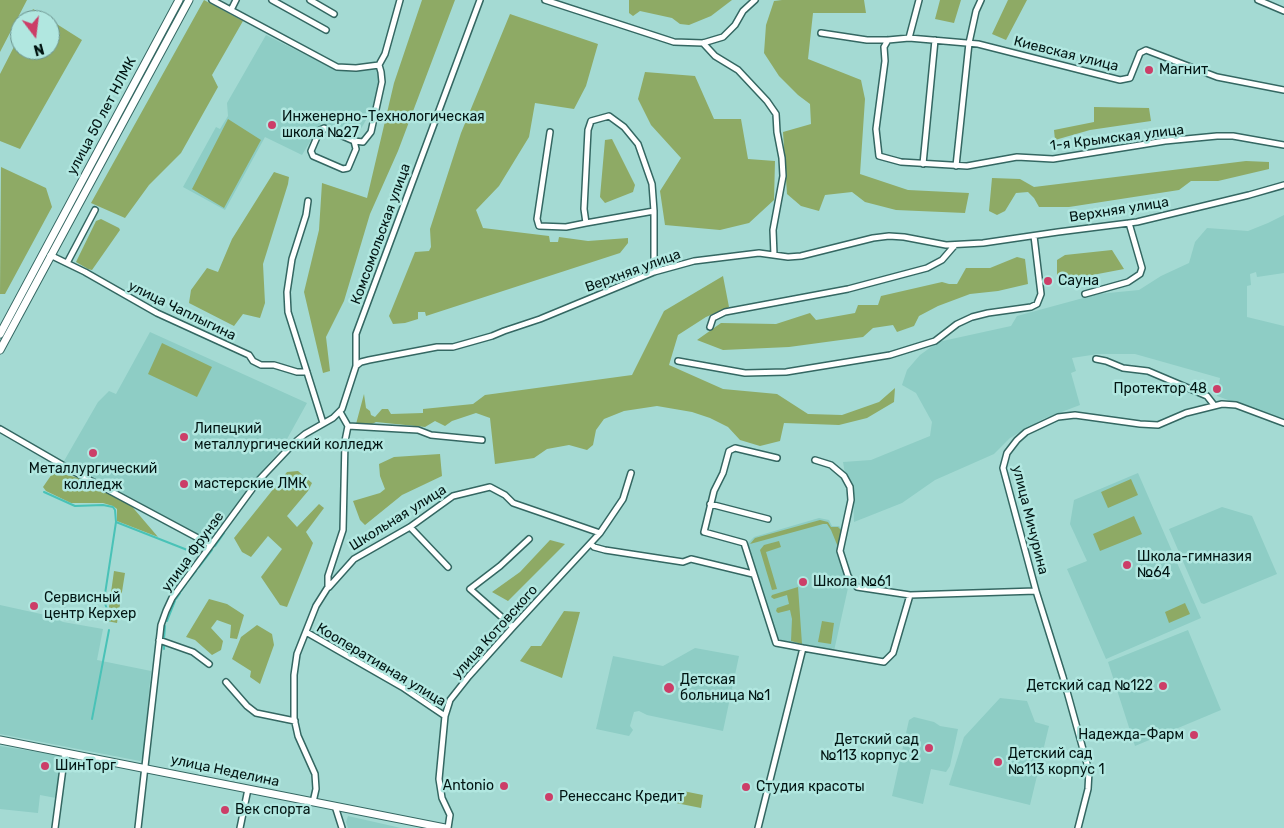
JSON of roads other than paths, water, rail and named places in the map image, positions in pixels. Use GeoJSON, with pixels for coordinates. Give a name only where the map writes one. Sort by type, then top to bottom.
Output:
{"type":"FeatureCollection","features":[{"type":"Feature","properties":{"kind":"main road","name":"улица 50 лет НЛМК"},"geometry":{"type":"LineString","coordinates":[[0,334],[179,0]]}},
{"type":"Feature","properties":{"kind":"main road","name":"улица 50 лет НЛМК"},"geometry":{"type":"LineString","coordinates":[[0,350],[189,1]]}},
{"type":"Feature","properties":{"kind":"main road"},"geometry":{"type":"LineString","coordinates":[[48,244],[46,251],[50,255]]}},
{"type":"Feature","properties":{"kind":"main road","name":"улица Неделина"},"geometry":{"type":"LineString","coordinates":[[0,740],[446,828]]}},
{"type":"Feature","properties":{"kind":"street"},"geometry":{"type":"LineString","coordinates":[[212,0],[337,67],[356,68],[378,65],[385,54],[400,0]]}},
{"type":"Feature","properties":{"kind":"street"},"geometry":{"type":"LineString","coordinates":[[230,10],[236,0]]}},
{"type":"Feature","properties":{"kind":"street"},"geometry":{"type":"LineString","coordinates":[[274,0],[326,30]]}},
{"type":"Feature","properties":{"kind":"street"},"geometry":{"type":"LineString","coordinates":[[310,0],[334,14]]}},
{"type":"Feature","properties":{"kind":"street","name":"Комсомольская улица"},"geometry":{"type":"LineString","coordinates":[[356,366],[356,334],[480,0]]}},
{"type":"Feature","properties":{"kind":"street"},"geometry":{"type":"LineString","coordinates":[[545,0],[674,42],[703,43],[723,37],[755,0]]}},
{"type":"Feature","properties":{"kind":"street"},"geometry":{"type":"LineString","coordinates":[[908,38],[919,0]]}},
{"type":"Feature","properties":{"kind":"street"},"geometry":{"type":"LineString","coordinates":[[956,166],[969,43],[976,11],[981,0]]}},
{"type":"Feature","properties":{"kind":"street"},"geometry":{"type":"LineString","coordinates":[[1258,0],[1284,11]]}},
{"type":"Feature","properties":{"kind":"street","name":"Киевская улица"},"geometry":{"type":"LineString","coordinates":[[821,33],[867,40],[908,38],[978,44],[1120,80],[1130,78],[1140,53],[1146,50],[1217,77],[1284,90]]}},
{"type":"Feature","properties":{"kind":"street","name":"1-я Крымская улица"},"geometry":{"type":"LineString","coordinates":[[888,40],[884,47],[886,61],[876,129],[879,156],[901,162],[967,166],[1017,156],[1052,159],[1165,141],[1217,136],[1233,136],[1284,145]]}},
{"type":"Feature","properties":{"kind":"street"},"geometry":{"type":"LineString","coordinates":[[923,164],[935,40]]}},
{"type":"Feature","properties":{"kind":"street"},"geometry":{"type":"LineString","coordinates":[[703,43],[715,56],[738,70],[767,101],[776,114],[783,176],[773,230],[774,255]]}},
{"type":"Feature","properties":{"kind":"street"},"geometry":{"type":"LineString","coordinates":[[354,141],[356,149],[348,168],[342,169],[313,156],[311,151],[320,130],[324,128],[354,141],[363,142],[371,132],[382,82],[378,65]]}},
{"type":"Feature","properties":{"kind":"street"},"geometry":{"type":"LineString","coordinates":[[586,223],[584,209],[588,130],[590,121],[609,116],[624,127],[638,144],[652,184],[654,272]]}},
{"type":"Feature","properties":{"kind":"street"},"geometry":{"type":"LineString","coordinates":[[550,132],[537,219],[539,226],[566,227],[654,211]]}},
{"type":"Feature","properties":{"kind":"street","name":"Верхняя улица"},"geometry":{"type":"LineString","coordinates":[[356,366],[361,362],[369,360],[437,347],[453,347],[492,336],[504,330],[540,319],[654,272],[694,260],[759,253],[788,257],[801,256],[888,236],[955,246],[1034,236],[1129,223],[1284,185]]}},
{"type":"Feature","properties":{"kind":"street"},"geometry":{"type":"LineString","coordinates":[[308,201],[306,216],[292,259],[287,292],[288,312],[323,423]]}},
{"type":"Feature","properties":{"kind":"street"},"geometry":{"type":"LineString","coordinates":[[67,263],[95,210]]}},
{"type":"Feature","properties":{"kind":"street"},"geometry":{"type":"LineString","coordinates":[[1085,294],[1128,282],[1140,274],[1142,268],[1129,223]]}},
{"type":"Feature","properties":{"kind":"street"},"geometry":{"type":"LineString","coordinates":[[678,361],[745,373],[786,372],[890,356],[935,341],[958,324],[972,317],[1031,307],[1037,304],[1041,294],[1034,236]]}},
{"type":"Feature","properties":{"kind":"street"},"geometry":{"type":"LineString","coordinates":[[710,327],[714,318],[725,312],[848,289],[927,268],[942,260],[955,246]]}},
{"type":"Feature","properties":{"kind":"street","name":"улица Чаплыгина"},"geometry":{"type":"LineString","coordinates":[[50,255],[157,313],[249,356],[253,361],[261,365],[274,365],[298,372],[307,372]]}},
{"type":"Feature","properties":{"kind":"street"},"geometry":{"type":"LineString","coordinates":[[1096,359],[1106,360],[1123,368],[1148,371],[1207,396],[1214,405]]}},
{"type":"Feature","properties":{"kind":"street"},"geometry":{"type":"LineString","coordinates":[[313,802],[316,789],[315,774],[298,736],[295,721],[294,675],[297,654],[316,606],[328,587],[328,576],[343,530],[345,441],[348,426],[340,412],[356,366]]}},
{"type":"Feature","properties":{"kind":"street","name":"улица Мичурина"},"geometry":{"type":"LineString","coordinates":[[1078,828],[1088,789],[1089,771],[1064,677],[1036,591],[1003,472],[1005,456],[1016,440],[1032,428],[1069,415],[1158,425],[1186,413],[1222,404],[1236,405],[1284,423]]}},
{"type":"Feature","properties":{"kind":"street","name":"улица Фрунзе"},"geometry":{"type":"LineString","coordinates":[[138,828],[161,625],[172,598],[258,481],[283,453],[305,434],[340,412]]}},
{"type":"Feature","properties":{"kind":"street"},"geometry":{"type":"LineString","coordinates":[[348,426],[418,430],[431,435],[482,440]]}},
{"type":"Feature","properties":{"kind":"street"},"geometry":{"type":"LineString","coordinates":[[0,429],[211,545]]}},
{"type":"Feature","properties":{"kind":"street"},"geometry":{"type":"LineString","coordinates":[[777,458],[736,448],[727,454],[723,473],[710,504],[704,532],[744,543],[776,642],[884,662],[892,653],[910,595]]}},
{"type":"Feature","properties":{"kind":"street","name":"улица Мичурина"},"geometry":{"type":"LineString","coordinates":[[815,460],[831,465],[844,476],[850,487],[851,500],[840,551],[851,582],[857,587],[910,595],[1036,591]]}},
{"type":"Feature","properties":{"kind":"street","name":"улица Котовского"},"geometry":{"type":"LineString","coordinates":[[446,828],[450,815],[442,798],[439,779],[445,716],[450,700],[513,627],[600,533],[623,499],[631,473]]}},
{"type":"Feature","properties":{"kind":"street","name":"Школьная улица"},"geometry":{"type":"LineString","coordinates":[[328,587],[354,559],[410,527],[457,494],[490,487],[505,495],[511,502],[600,533]]}},
{"type":"Feature","properties":{"kind":"street"},"geometry":{"type":"LineString","coordinates":[[710,504],[768,519]]}},
{"type":"Feature","properties":{"kind":"street"},"geometry":{"type":"LineString","coordinates":[[410,527],[448,566]]}},
{"type":"Feature","properties":{"kind":"street"},"geometry":{"type":"LineString","coordinates":[[513,627],[470,589],[500,566],[529,539]]}},
{"type":"Feature","properties":{"kind":"street"},"geometry":{"type":"LineString","coordinates":[[591,544],[594,547],[605,550],[683,562],[691,559],[753,574]]}},
{"type":"Feature","properties":{"kind":"street","name":"Кооперативная улица"},"geometry":{"type":"LineString","coordinates":[[306,632],[402,687],[445,716]]}},
{"type":"Feature","properties":{"kind":"street"},"geometry":{"type":"LineString","coordinates":[[160,640],[193,652],[209,664]]}},
{"type":"Feature","properties":{"kind":"street"},"geometry":{"type":"LineString","coordinates":[[758,828],[803,648]]}},
{"type":"Feature","properties":{"kind":"street"},"geometry":{"type":"LineString","coordinates":[[226,682],[247,706],[256,713],[295,721]]}},
{"type":"Feature","properties":{"kind":"street"},"geometry":{"type":"LineString","coordinates":[[56,828],[65,753]]}},
{"type":"Feature","properties":{"kind":"street"},"geometry":{"type":"LineString","coordinates":[[240,828],[248,789]]}},
{"type":"Feature","properties":{"kind":"street"},"geometry":{"type":"LineString","coordinates":[[335,806],[342,828]]}},
{"type":"Feature","properties":{"kind":"waterway"},"geometry":{"type":"LineString","coordinates":[[44,492],[75,506],[103,505],[113,507],[115,510],[116,522],[105,594],[105,603],[110,620]]}},
{"type":"Feature","properties":{"kind":"waterway"},"geometry":{"type":"LineString","coordinates":[[116,522],[195,553]]}},
{"type":"Feature","properties":{"kind":"waterway"},"geometry":{"type":"LineString","coordinates":[[215,546],[224,533]]}},
{"type":"Feature","properties":{"kind":"waterway"},"geometry":{"type":"LineString","coordinates":[[199,567],[212,550]]}},
{"type":"Feature","properties":{"kind":"waterway"},"geometry":{"type":"LineString","coordinates":[[188,581],[196,571]]}},
{"type":"Feature","properties":{"kind":"waterway"},"geometry":{"type":"LineString","coordinates":[[181,591],[186,584]]}},
{"type":"Feature","properties":{"kind":"waterway"},"geometry":{"type":"LineString","coordinates":[[176,599],[180,593]]}},
{"type":"Feature","properties":{"kind":"waterway"},"geometry":{"type":"LineString","coordinates":[[167,621],[175,601]]}},
{"type":"Feature","properties":{"kind":"waterway"},"geometry":{"type":"LineString","coordinates":[[164,639],[165,626]]}},
{"type":"Feature","properties":{"kind":"waterway"},"geometry":{"type":"LineString","coordinates":[[92,719],[109,630]]}},
{"type":"Feature","properties":{"kind":"place","name":"Магнит"},"geometry":{"type":"Point","coordinates":[1149,70]}},
{"type":"Feature","properties":{"kind":"place","name":"Инженерно-Технологическая школа №27"},"geometry":{"type":"Point","coordinates":[272,125]}},
{"type":"Feature","properties":{"kind":"place","name":"Сауна"},"geometry":{"type":"Point","coordinates":[1048,281]}},
{"type":"Feature","properties":{"kind":"place","name":"Протектор 48"},"geometry":{"type":"Point","coordinates":[1217,389]}},
{"type":"Feature","properties":{"kind":"place","name":"Липецкий металлургический колледж"},"geometry":{"type":"Point","coordinates":[184,437]}},
{"type":"Feature","properties":{"kind":"place","name":"Металлургический колледж"},"geometry":{"type":"Point","coordinates":[93,453]}},
{"type":"Feature","properties":{"kind":"place","name":"мастерские ЛМК"},"geometry":{"type":"Point","coordinates":[184,484]}},
{"type":"Feature","properties":{"kind":"place","name":"Школа-гимназия №64"},"geometry":{"type":"Point","coordinates":[1127,565]}},
{"type":"Feature","properties":{"kind":"place","name":"Школа №61"},"geometry":{"type":"Point","coordinates":[803,582]}},
{"type":"Feature","properties":{"kind":"place","name":"Сервисный центр Керхер"},"geometry":{"type":"Point","coordinates":[34,606]}},
{"type":"Feature","properties":{"kind":"place","name":"Детский сад №122"},"geometry":{"type":"Point","coordinates":[1163,686]}},
{"type":"Feature","properties":{"kind":"place","name":"Детская больница №1"},"geometry":{"type":"Point","coordinates":[669,688]}},
{"type":"Feature","properties":{"kind":"place","name":"Надежда-Фарм"},"geometry":{"type":"Point","coordinates":[1194,735]}},
{"type":"Feature","properties":{"kind":"place","name":"Детский сад №113 корпус 2"},"geometry":{"type":"Point","coordinates":[929,748]}},
{"type":"Feature","properties":{"kind":"place","name":"Детский сад №113 корпус 1"},"geometry":{"type":"Point","coordinates":[998,762]}},
{"type":"Feature","properties":{"kind":"place","name":"ШинТорг"},"geometry":{"type":"Point","coordinates":[45,766]}},
{"type":"Feature","properties":{"kind":"place","name":"Antonio"},"geometry":{"type":"Point","coordinates":[504,786]}},
{"type":"Feature","properties":{"kind":"place","name":"Студия красоты"},"geometry":{"type":"Point","coordinates":[746,787]}},
{"type":"Feature","properties":{"kind":"place","name":"Ренессанс Кредит"},"geometry":{"type":"Point","coordinates":[549,797]}},
{"type":"Feature","properties":{"kind":"place","name":"Век спорта"},"geometry":{"type":"Point","coordinates":[225,810]}}]}
